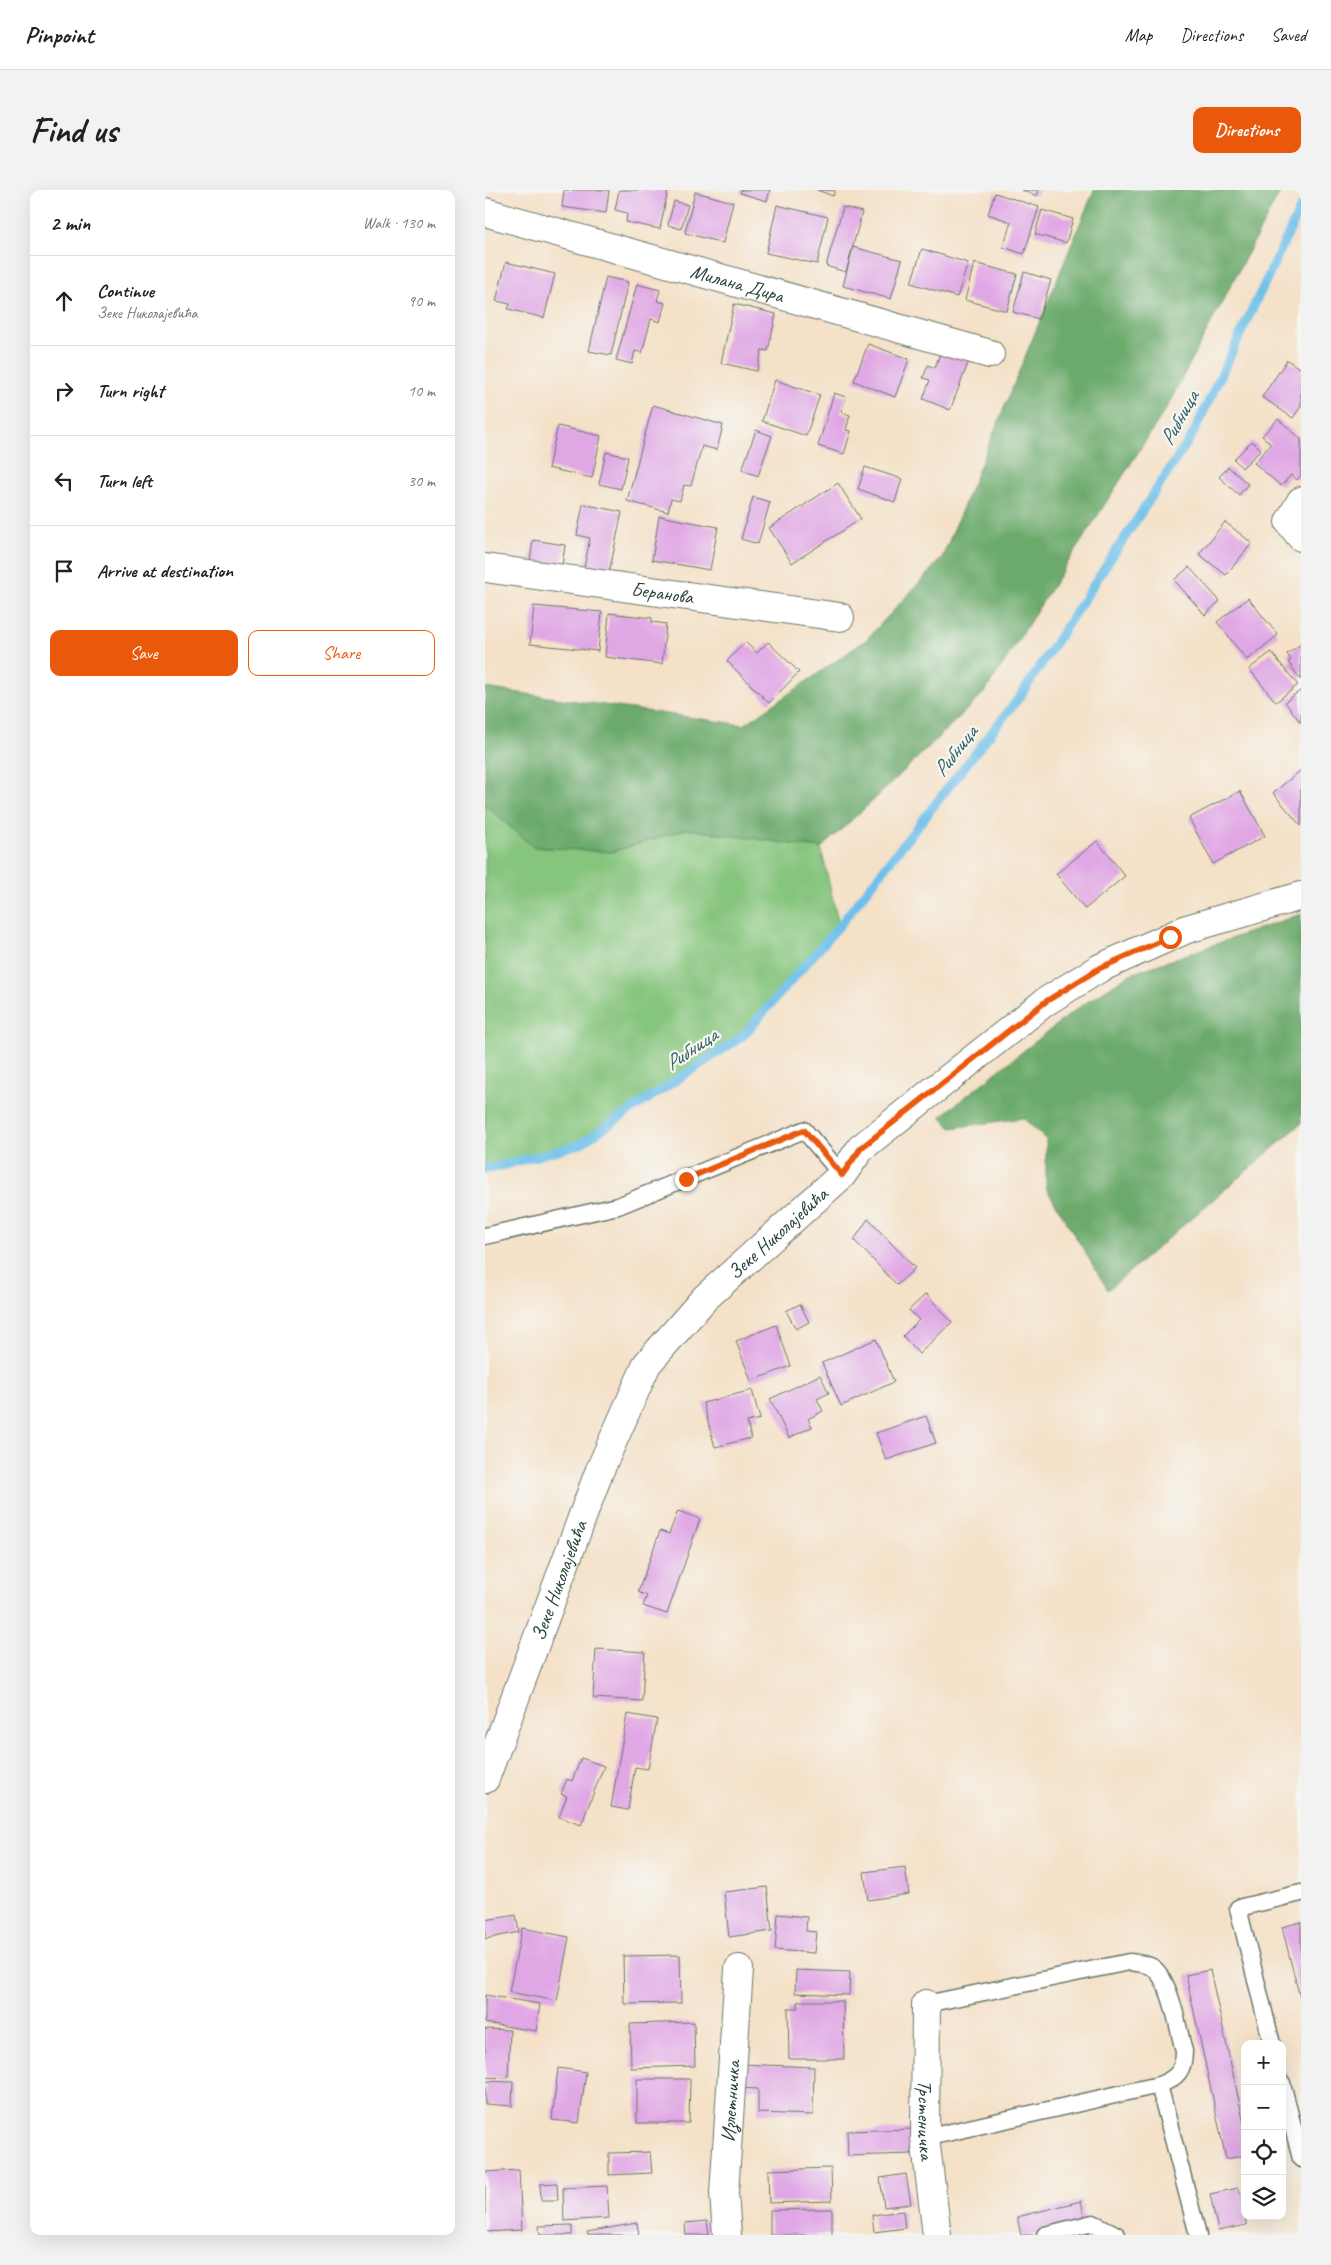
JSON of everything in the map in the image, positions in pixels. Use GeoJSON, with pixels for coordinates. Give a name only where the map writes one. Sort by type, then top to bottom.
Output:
{"type":"FeatureCollection","features":[{"type":"Feature","properties":{"kind":"street","name":"Милана Дира"},"geometry":{"type":"LineString","coordinates":[[485,212],[991,354]]}},
{"type":"Feature","properties":{"kind":"street"},"geometry":{"type":"LineString","coordinates":[[1301,500],[1289,522],[1301,537]]}},
{"type":"Feature","properties":{"kind":"street","name":"Беранова"},"geometry":{"type":"LineString","coordinates":[[485,568],[840,617]]}},
{"type":"Feature","properties":{"kind":"street","name":"Зеке Николајевића"},"geometry":{"type":"LineString","coordinates":[[485,1780],[599,1472],[647,1364],[705,1298],[842,1175],[861,1148],[1045,1002],[1100,968],[1187,929],[1301,896]]}},
{"type":"Feature","properties":{"kind":"street","name":"Излетничка"},"geometry":{"type":"LineString","coordinates":[[727,2235],[725,2194],[739,1969]]}},
{"type":"Feature","properties":{"kind":"street","name":"Трстеничка"},"geometry":{"type":"LineString","coordinates":[[926,2004],[925,2138],[937,2235]]}},
{"type":"Feature","properties":{"kind":"lane"},"geometry":{"type":"LineString","coordinates":[[485,1236],[618,1206],[804,1130],[842,1175]]}},
{"type":"Feature","properties":{"kind":"lane"},"geometry":{"type":"LineString","coordinates":[[1271,2040],[1239,1908],[1301,1893]]}},
{"type":"Feature","properties":{"kind":"lane"},"geometry":{"type":"LineString","coordinates":[[925,2138],[1159,2085],[1179,2076],[1184,2064],[1184,2052],[1162,1978],[1153,1968],[1142,1963],[1129,1962],[926,2004]]}},
{"type":"Feature","properties":{"kind":"lane"},"geometry":{"type":"LineString","coordinates":[[1159,2085],[1198,2235]]}},
{"type":"Feature","properties":{"kind":"lane"},"geometry":{"type":"LineString","coordinates":[[1282,2085],[1301,2159]]}},
{"type":"Feature","properties":{"kind":"lane"},"geometry":{"type":"LineString","coordinates":[[1045,2235],[1093,2223],[1117,2235]]}},
{"type":"Feature","properties":{"kind":"green space"},"geometry":{"type":"Polygon","coordinates":[[[1094,190],[1281,190],[1167,407],[985,692],[876,798],[821,848],[686,829],[612,852],[533,847],[485,805],[485,688],[744,725],[866,640],[942,558],[1094,190]]]}},
{"type":"Feature","properties":{"kind":"green space"},"geometry":{"type":"Polygon","coordinates":[[[485,805],[533,847],[612,852],[686,829],[821,848],[839,926],[743,1036],[580,1144],[485,1169],[485,805]]]}},
{"type":"Feature","properties":{"kind":"green space"},"geometry":{"type":"Polygon","coordinates":[[[1301,914],[1301,1124],[1108,1290],[1046,1188],[1046,1139],[1023,1118],[951,1128],[940,1117],[1075,1010],[1128,975],[1301,914]]]}},
{"type":"Feature","properties":{"kind":"building"},"geometry":{"type":"Polygon","coordinates":[[[564,190],[609,190],[606,213],[562,207],[564,190]]]}},
{"type":"Feature","properties":{"kind":"building"},"geometry":{"type":"Polygon","coordinates":[[[619,190],[668,190],[660,229],[626,222],[627,213],[615,210],[619,190]]]}},
{"type":"Feature","properties":{"kind":"building"},"geometry":{"type":"Polygon","coordinates":[[[741,190],[770,190],[767,201],[740,193],[741,190]]]}},
{"type":"Feature","properties":{"kind":"building"},"geometry":{"type":"Polygon","coordinates":[[[817,190],[835,190],[833,196],[817,190]]]}},
{"type":"Feature","properties":{"kind":"building"},"geometry":{"type":"Polygon","coordinates":[[[1022,190],[1039,190],[1037,196],[1022,190]]]}},
{"type":"Feature","properties":{"kind":"building"},"geometry":{"type":"Polygon","coordinates":[[[695,192],[733,202],[723,243],[685,233],[695,192]]]}},
{"type":"Feature","properties":{"kind":"building"},"geometry":{"type":"Polygon","coordinates":[[[995,193],[1039,207],[1024,254],[1003,247],[1011,222],[988,214],[995,193]]]}},
{"type":"Feature","properties":{"kind":"building"},"geometry":{"type":"Polygon","coordinates":[[[674,201],[688,205],[681,229],[668,225],[674,201]]]}},
{"type":"Feature","properties":{"kind":"building"},"geometry":{"type":"Polygon","coordinates":[[[777,205],[828,217],[817,264],[766,253],[777,205]]]}},
{"type":"Feature","properties":{"kind":"building"},"geometry":{"type":"Polygon","coordinates":[[[843,207],[862,212],[846,272],[826,266],[843,207]]]}},
{"type":"Feature","properties":{"kind":"building"},"geometry":{"type":"Polygon","coordinates":[[[1042,210],[1073,219],[1066,243],[1035,234],[1042,210]]]}},
{"type":"Feature","properties":{"kind":"building"},"geometry":{"type":"Polygon","coordinates":[[[853,247],[902,260],[891,299],[843,286],[853,247]]]}},
{"type":"Feature","properties":{"kind":"building"},"geometry":{"type":"Polygon","coordinates":[[[922,249],[968,263],[957,297],[911,283],[922,249]]]}},
{"type":"Feature","properties":{"kind":"building"},"geometry":{"type":"Polygon","coordinates":[[[506,262],[555,274],[544,318],[508,309],[510,304],[496,301],[506,262]]]}},
{"type":"Feature","properties":{"kind":"building"},"geometry":{"type":"Polygon","coordinates":[[[974,263],[1017,274],[1007,311],[965,300],[974,263]]]}},
{"type":"Feature","properties":{"kind":"building"},"geometry":{"type":"Polygon","coordinates":[[[1024,272],[1051,280],[1039,319],[1013,312],[1024,272]]]}},
{"type":"Feature","properties":{"kind":"building"},"geometry":{"type":"Polygon","coordinates":[[[606,277],[628,282],[611,355],[589,351],[606,277]]]}},
{"type":"Feature","properties":{"kind":"building"},"geometry":{"type":"Polygon","coordinates":[[[637,284],[660,290],[657,301],[665,303],[660,322],[651,319],[642,353],[635,351],[632,364],[616,360],[637,284]]]}},
{"type":"Feature","properties":{"kind":"building"},"geometry":{"type":"Polygon","coordinates":[[[734,304],[776,314],[768,351],[762,350],[757,371],[721,363],[734,304]]]}},
{"type":"Feature","properties":{"kind":"building"},"geometry":{"type":"Polygon","coordinates":[[[868,344],[909,359],[895,397],[854,381],[868,344]]]}},
{"type":"Feature","properties":{"kind":"building"},"geometry":{"type":"Polygon","coordinates":[[[941,350],[969,361],[950,410],[923,399],[930,380],[923,378],[928,365],[935,368],[941,350]]]}},
{"type":"Feature","properties":{"kind":"building"},"geometry":{"type":"Polygon","coordinates":[[[1287,360],[1301,369],[1301,406],[1293,418],[1262,397],[1287,360]]]}},
{"type":"Feature","properties":{"kind":"building"},"geometry":{"type":"Polygon","coordinates":[[[775,380],[820,395],[806,436],[762,421],[775,380]]]}},
{"type":"Feature","properties":{"kind":"building"},"geometry":{"type":"Polygon","coordinates":[[[834,393],[846,397],[841,412],[850,415],[846,430],[851,431],[844,454],[818,446],[834,393]]]}},
{"type":"Feature","properties":{"kind":"building"},"geometry":{"type":"Polygon","coordinates":[[[653,405],[723,425],[717,450],[702,446],[691,486],[684,485],[680,501],[671,499],[668,512],[627,501],[653,405]]]}},
{"type":"Feature","properties":{"kind":"building"},"geometry":{"type":"Polygon","coordinates":[[[1278,419],[1301,439],[1301,475],[1297,480],[1291,475],[1281,486],[1254,463],[1271,444],[1262,436],[1278,419]]]}},
{"type":"Feature","properties":{"kind":"building"},"geometry":{"type":"Polygon","coordinates":[[[558,426],[601,436],[592,478],[548,468],[558,426]]]}},
{"type":"Feature","properties":{"kind":"building"},"geometry":{"type":"Polygon","coordinates":[[[756,430],[772,436],[758,476],[742,470],[756,430]]]}},
{"type":"Feature","properties":{"kind":"building"},"geometry":{"type":"Polygon","coordinates":[[[1252,441],[1261,450],[1242,468],[1234,459],[1252,441]]]}},
{"type":"Feature","properties":{"kind":"building"},"geometry":{"type":"Polygon","coordinates":[[[606,452],[628,457],[621,489],[599,484],[606,452]]]}},
{"type":"Feature","properties":{"kind":"building"},"geometry":{"type":"Polygon","coordinates":[[[865,467],[902,479],[895,502],[858,489],[865,467]]]}},
{"type":"Feature","properties":{"kind":"building"},"geometry":{"type":"Polygon","coordinates":[[[1228,467],[1248,484],[1239,495],[1219,477],[1228,467]]]}},
{"type":"Feature","properties":{"kind":"building"},"geometry":{"type":"Polygon","coordinates":[[[838,483],[861,519],[792,563],[769,528],[838,483]]]}},
{"type":"Feature","properties":{"kind":"building"},"geometry":{"type":"Polygon","coordinates":[[[753,497],[770,502],[758,544],[741,539],[753,497]]]}},
{"type":"Feature","properties":{"kind":"building"},"geometry":{"type":"Polygon","coordinates":[[[583,504],[622,512],[609,573],[584,568],[590,538],[577,535],[583,504]]]}},
{"type":"Feature","properties":{"kind":"building"},"geometry":{"type":"Polygon","coordinates":[[[659,516],[718,527],[710,570],[652,560],[659,516]]]}},
{"type":"Feature","properties":{"kind":"building"},"geometry":{"type":"Polygon","coordinates":[[[1225,522],[1252,543],[1226,575],[1199,554],[1225,522]]]}},
{"type":"Feature","properties":{"kind":"building"},"geometry":{"type":"Polygon","coordinates":[[[533,540],[565,545],[562,566],[530,561],[533,540]]]}},
{"type":"Feature","properties":{"kind":"building"},"geometry":{"type":"Polygon","coordinates":[[[1189,567],[1220,601],[1205,615],[1174,580],[1189,567]]]}},
{"type":"Feature","properties":{"kind":"building"},"geometry":{"type":"Polygon","coordinates":[[[1248,598],[1278,635],[1247,660],[1217,622],[1248,598]]]}},
{"type":"Feature","properties":{"kind":"building"},"geometry":{"type":"Polygon","coordinates":[[[534,606],[602,612],[598,651],[530,644],[534,606]]]}},
{"type":"Feature","properties":{"kind":"building"},"geometry":{"type":"Polygon","coordinates":[[[609,613],[652,618],[652,622],[666,624],[662,664],[605,657],[609,613]]]}},
{"type":"Feature","properties":{"kind":"building"},"geometry":{"type":"Polygon","coordinates":[[[745,642],[757,653],[768,642],[799,672],[769,703],[727,661],[745,642]]]}},
{"type":"Feature","properties":{"kind":"building"},"geometry":{"type":"Polygon","coordinates":[[[1301,644],[1301,680],[1288,662],[1291,660],[1287,654],[1301,644]]]}},
{"type":"Feature","properties":{"kind":"building"},"geometry":{"type":"Polygon","coordinates":[[[1271,652],[1298,685],[1276,702],[1249,669],[1271,652]]]}},
{"type":"Feature","properties":{"kind":"building"},"geometry":{"type":"Polygon","coordinates":[[[1301,690],[1301,723],[1285,702],[1301,690]]]}},
{"type":"Feature","properties":{"kind":"building"},"geometry":{"type":"Polygon","coordinates":[[[1301,770],[1301,826],[1273,793],[1301,770]]]}},
{"type":"Feature","properties":{"kind":"building"},"geometry":{"type":"Polygon","coordinates":[[[1240,791],[1265,836],[1213,864],[1189,818],[1240,791]]]}},
{"type":"Feature","properties":{"kind":"building"},"geometry":{"type":"Polygon","coordinates":[[[1097,841],[1125,876],[1085,909],[1056,874],[1097,841]]]}},
{"type":"Feature","properties":{"kind":"building"},"geometry":{"type":"Polygon","coordinates":[[[868,1219],[915,1268],[897,1285],[854,1240],[868,1219]]]}},
{"type":"Feature","properties":{"kind":"building"},"geometry":{"type":"Polygon","coordinates":[[[926,1294],[952,1322],[919,1354],[903,1336],[919,1320],[909,1310],[926,1294]]]}},
{"type":"Feature","properties":{"kind":"building"},"geometry":{"type":"Polygon","coordinates":[[[800,1304],[809,1322],[796,1329],[786,1311],[800,1304]]]}},
{"type":"Feature","properties":{"kind":"building"},"geometry":{"type":"Polygon","coordinates":[[[776,1325],[791,1366],[751,1381],[736,1341],[776,1325]]]}},
{"type":"Feature","properties":{"kind":"building"},"geometry":{"type":"Polygon","coordinates":[[[876,1339],[894,1382],[841,1406],[822,1363],[876,1339]]]}},
{"type":"Feature","properties":{"kind":"building"},"geometry":{"type":"Polygon","coordinates":[[[820,1375],[829,1393],[817,1399],[823,1411],[808,1419],[812,1427],[789,1438],[770,1399],[820,1375]]]}},
{"type":"Feature","properties":{"kind":"building"},"geometry":{"type":"Polygon","coordinates":[[[752,1390],[760,1419],[747,1422],[751,1438],[715,1447],[703,1403],[752,1390]]]}},
{"type":"Feature","properties":{"kind":"building"},"geometry":{"type":"Polygon","coordinates":[[[926,1416],[936,1443],[886,1460],[876,1433],[926,1416]]]}},
{"type":"Feature","properties":{"kind":"building"},"geometry":{"type":"Polygon","coordinates":[[[678,1511],[700,1519],[667,1614],[643,1606],[647,1596],[638,1592],[660,1531],[669,1534],[678,1511]]]}},
{"type":"Feature","properties":{"kind":"building"},"geometry":{"type":"Polygon","coordinates":[[[596,1649],[645,1652],[642,1701],[593,1698],[596,1649]]]}},
{"type":"Feature","properties":{"kind":"building"},"geometry":{"type":"Polygon","coordinates":[[[627,1714],[657,1719],[648,1769],[635,1767],[628,1810],[611,1807],[627,1714]]]}},
{"type":"Feature","properties":{"kind":"building"},"geometry":{"type":"Polygon","coordinates":[[[581,1758],[604,1766],[581,1825],[559,1817],[567,1796],[561,1794],[567,1779],[572,1781],[581,1758]]]}},
{"type":"Feature","properties":{"kind":"building"},"geometry":{"type":"Polygon","coordinates":[[[905,1867],[909,1894],[868,1900],[864,1872],[905,1867]]]}},
{"type":"Feature","properties":{"kind":"building"},"geometry":{"type":"Polygon","coordinates":[[[767,1887],[772,1931],[729,1937],[724,1892],[767,1887]]]}},
{"type":"Feature","properties":{"kind":"building"},"geometry":{"type":"Polygon","coordinates":[[[778,1914],[807,1917],[806,1931],[816,1932],[814,1953],[775,1950],[778,1914]]]}},
{"type":"Feature","properties":{"kind":"building"},"geometry":{"type":"Polygon","coordinates":[[[516,1915],[519,1932],[485,1939],[485,1920],[516,1915]]]}},
{"type":"Feature","properties":{"kind":"building"},"geometry":{"type":"Polygon","coordinates":[[[1301,1922],[1301,1998],[1300,1998],[1282,1927],[1301,1922]]]}},
{"type":"Feature","properties":{"kind":"building"},"geometry":{"type":"Polygon","coordinates":[[[522,1928],[569,1937],[557,2001],[509,1992],[522,1928]]]}},
{"type":"Feature","properties":{"kind":"building"},"geometry":{"type":"Polygon","coordinates":[[[680,1955],[681,2003],[624,2004],[623,1956],[680,1955]]]}},
{"type":"Feature","properties":{"kind":"building"},"geometry":{"type":"Polygon","coordinates":[[[796,1970],[850,1972],[849,1995],[795,1993],[796,1970]]]}},
{"type":"Feature","properties":{"kind":"building"},"geometry":{"type":"Polygon","coordinates":[[[1210,1970],[1241,2110],[1241,2156],[1226,2159],[1186,1975],[1210,1970]]]}},
{"type":"Feature","properties":{"kind":"building"},"geometry":{"type":"Polygon","coordinates":[[[485,1995],[540,2004],[536,2031],[485,2023],[485,1995]]]}},
{"type":"Feature","properties":{"kind":"building"},"geometry":{"type":"Polygon","coordinates":[[[798,2001],[843,2001],[844,2059],[789,2059],[788,2008],[798,2008],[798,2001]]]}},
{"type":"Feature","properties":{"kind":"building"},"geometry":{"type":"Polygon","coordinates":[[[694,2022],[695,2066],[631,2068],[630,2024],[694,2022]]]}},
{"type":"Feature","properties":{"kind":"building"},"geometry":{"type":"Polygon","coordinates":[[[485,2029],[510,2030],[508,2078],[485,2077],[485,2029]]]}},
{"type":"Feature","properties":{"kind":"building"},"geometry":{"type":"Polygon","coordinates":[[[740,2064],[814,2067],[813,2115],[758,2113],[758,2089],[739,2088],[740,2064]]]}},
{"type":"Feature","properties":{"kind":"building"},"geometry":{"type":"Polygon","coordinates":[[[558,2068],[586,2072],[579,2123],[552,2120],[558,2068]]]}},
{"type":"Feature","properties":{"kind":"building"},"geometry":{"type":"Polygon","coordinates":[[[637,2079],[690,2079],[689,2123],[637,2123],[637,2079]]]}},
{"type":"Feature","properties":{"kind":"building"},"geometry":{"type":"Polygon","coordinates":[[[485,2081],[513,2082],[512,2106],[485,2104],[485,2081]]]}},
{"type":"Feature","properties":{"kind":"building"},"geometry":{"type":"Polygon","coordinates":[[[911,2129],[912,2154],[848,2156],[847,2131],[911,2129]]]}},
{"type":"Feature","properties":{"kind":"building"},"geometry":{"type":"Polygon","coordinates":[[[650,2152],[652,2173],[609,2175],[609,2153],[650,2152]]]}},
{"type":"Feature","properties":{"kind":"building"},"geometry":{"type":"Polygon","coordinates":[[[831,2168],[832,2201],[769,2203],[768,2170],[831,2168]]]}},
{"type":"Feature","properties":{"kind":"building"},"geometry":{"type":"Polygon","coordinates":[[[519,2170],[522,2230],[485,2232],[485,2172],[519,2170]]]}},
{"type":"Feature","properties":{"kind":"building"},"geometry":{"type":"Polygon","coordinates":[[[906,2174],[911,2204],[884,2207],[880,2178],[906,2174]]]}},
{"type":"Feature","properties":{"kind":"building"},"geometry":{"type":"Polygon","coordinates":[[[557,2183],[558,2200],[541,2200],[540,2184],[557,2183]]]}},
{"type":"Feature","properties":{"kind":"building"},"geometry":{"type":"Polygon","coordinates":[[[607,2186],[609,2218],[564,2221],[563,2188],[607,2186]]]}},
{"type":"Feature","properties":{"kind":"building"},"geometry":{"type":"Polygon","coordinates":[[[1238,2188],[1241,2194],[1241,2220],[1246,2220],[1246,2225],[1218,2231],[1210,2194],[1238,2188]]]}},
{"type":"Feature","properties":{"kind":"building"},"geometry":{"type":"Polygon","coordinates":[[[1081,2201],[1089,2235],[1021,2235],[1017,2217],[1081,2201]]]}},
{"type":"Feature","properties":{"kind":"building"},"geometry":{"type":"Polygon","coordinates":[[[832,2209],[832,2235],[770,2235],[770,2210],[832,2209]]]}},
{"type":"Feature","properties":{"kind":"building"},"geometry":{"type":"Polygon","coordinates":[[[903,2211],[905,2228],[874,2232],[872,2215],[903,2211]]]}},
{"type":"Feature","properties":{"kind":"building"},"geometry":{"type":"Polygon","coordinates":[[[707,2221],[709,2235],[686,2235],[685,2223],[707,2221]]]}},
{"type":"Feature","properties":{"kind":"building"},"geometry":{"type":"Polygon","coordinates":[[[637,2223],[639,2235],[588,2235],[587,2232],[637,2223]]]}},
{"type":"Feature","properties":{"kind":"building"},"geometry":{"type":"Polygon","coordinates":[[[572,2225],[572,2235],[540,2235],[539,2226],[572,2225]]]}},
{"type":"Feature","properties":{"kind":"waterway","name":"Рибница"},"geometry":{"type":"LineString","coordinates":[[485,1169],[580,1144],[743,1036],[839,926],[1021,695],[1193,434],[1301,207]]}},
{"type":"Feature","properties":{"kind":"route"},"geometry":{"type":"LineString","coordinates":[[686,1179],[804,1130],[842,1175],[861,1148],[1045,1002],[1100,968],[1170,937]]}}]}
